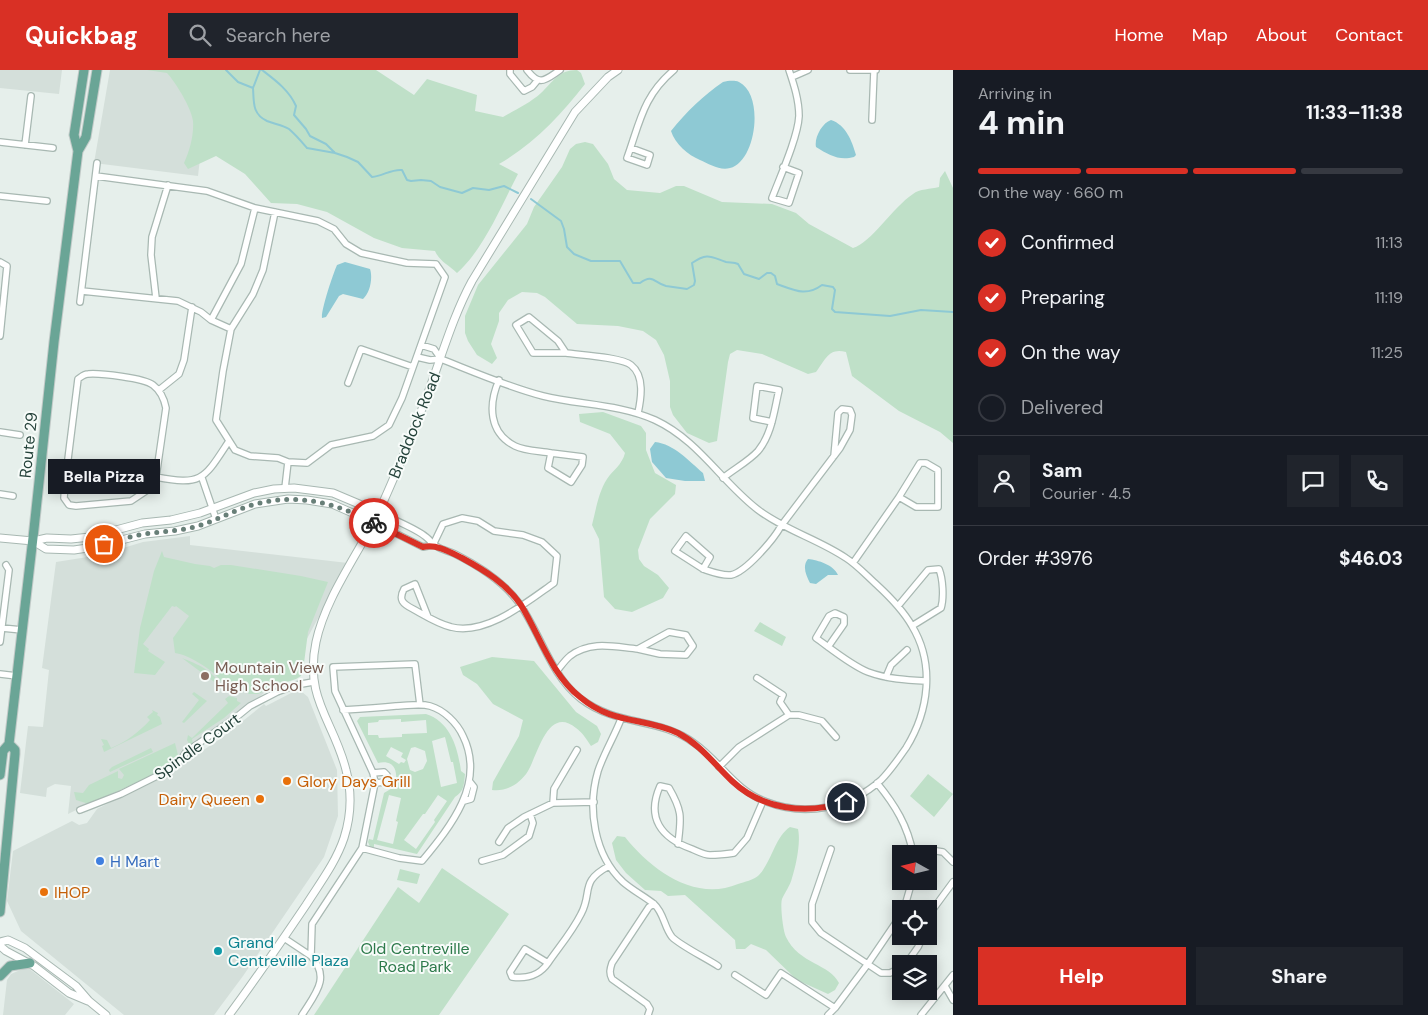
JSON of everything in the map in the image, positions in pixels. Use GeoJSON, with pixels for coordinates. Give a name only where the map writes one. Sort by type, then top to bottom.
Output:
{"type":"FeatureCollection","features":[{"type":"Feature","properties":{"kind":"main road","name":"Route 29"},"geometry":{"type":"LineString","coordinates":[[0,775],[17,676],[53,346],[78,151],[74,134],[84,70]]}},
{"type":"Feature","properties":{"kind":"main road","name":"Route 29"},"geometry":{"type":"LineString","coordinates":[[78,151],[86,137],[97,70]]}},
{"type":"Feature","properties":{"kind":"main road","name":"Route 29"},"geometry":{"type":"LineString","coordinates":[[0,912],[15,754],[15,750],[4,743]]}},
{"type":"Feature","properties":{"kind":"main road"},"geometry":{"type":"LineString","coordinates":[[0,976],[10,966],[30,963]]}},
{"type":"Feature","properties":{"kind":"street"},"geometry":{"type":"LineString","coordinates":[[510,70],[510,74],[524,91],[538,81],[544,80],[560,70]]}},
{"type":"Feature","properties":{"kind":"street"},"geometry":{"type":"LineString","coordinates":[[527,70],[538,81]]}},
{"type":"Feature","properties":{"kind":"street","name":"Braddock Road"},"geometry":{"type":"LineString","coordinates":[[230,1015],[284,938],[337,854],[345,832],[350,810],[350,788],[346,770],[322,711],[313,682],[314,655],[319,629],[332,598],[378,512],[414,429],[458,310],[472,281],[502,228],[515,212],[536,172],[575,112],[608,77],[618,70]]}},
{"type":"Feature","properties":{"kind":"street"},"geometry":{"type":"LineString","coordinates":[[631,148],[641,113],[650,96],[674,70]]}},
{"type":"Feature","properties":{"kind":"street"},"geometry":{"type":"LineString","coordinates":[[783,167],[799,173],[789,203],[772,198],[783,167],[797,129],[799,118],[798,102],[789,70]]}},
{"type":"Feature","properties":{"kind":"street"},"geometry":{"type":"LineString","coordinates":[[792,77],[808,70]]}},
{"type":"Feature","properties":{"kind":"street"},"geometry":{"type":"LineString","coordinates":[[850,70],[875,70],[872,120]]}},
{"type":"Feature","properties":{"kind":"street"},"geometry":{"type":"LineString","coordinates":[[25,145],[31,96]]}},
{"type":"Feature","properties":{"kind":"street"},"geometry":{"type":"LineString","coordinates":[[0,142],[53,148]]}},
{"type":"Feature","properties":{"kind":"street"},"geometry":{"type":"LineString","coordinates":[[80,302],[97,163]]}},
{"type":"Feature","properties":{"kind":"street"},"geometry":{"type":"LineString","coordinates":[[96,176],[208,191],[255,208],[275,212],[318,221],[334,230],[346,244],[361,253],[407,264],[436,264],[445,277],[402,398],[389,425],[373,436],[331,445],[307,464],[288,462],[278,458],[250,456],[235,450],[216,420],[231,329],[253,294],[263,270],[275,212]]}},
{"type":"Feature","properties":{"kind":"street"},"geometry":{"type":"LineString","coordinates":[[156,298],[151,255],[152,237],[168,185]]}},
{"type":"Feature","properties":{"kind":"street"},"geometry":{"type":"LineString","coordinates":[[0,196],[46,201]]}},
{"type":"Feature","properties":{"kind":"street"},"geometry":{"type":"LineString","coordinates":[[210,320],[241,264],[255,208]]}},
{"type":"Feature","properties":{"kind":"street"},"geometry":{"type":"LineString","coordinates":[[0,262],[8,266],[0,336]]}},
{"type":"Feature","properties":{"kind":"street"},"geometry":{"type":"LineString","coordinates":[[82,291],[178,301],[192,307],[210,320],[231,329]]}},
{"type":"Feature","properties":{"kind":"street"},"geometry":{"type":"LineString","coordinates":[[159,390],[180,374],[192,307]]}},
{"type":"Feature","properties":{"kind":"street"},"geometry":{"type":"LineString","coordinates":[[566,353],[558,341],[529,317],[516,325],[533,353],[566,353],[614,359],[631,364],[637,372],[640,384],[638,413]]}},
{"type":"Feature","properties":{"kind":"street"},"geometry":{"type":"LineString","coordinates":[[421,344],[434,349],[441,359]]}},
{"type":"Feature","properties":{"kind":"street"},"geometry":{"type":"LineString","coordinates":[[348,383],[361,349],[413,367]]}},
{"type":"Feature","properties":{"kind":"street"},"geometry":{"type":"LineString","coordinates":[[0,538],[33,541],[47,538],[71,539],[97,536],[142,523],[182,518],[254,493],[285,488],[333,493],[378,512],[426,536],[433,545],[454,554],[496,579],[521,606],[556,671],[581,698],[600,711],[621,719],[676,732],[695,743],[740,787],[763,801],[793,809],[819,809],[846,802],[877,783],[894,766],[917,728],[925,702],[926,662],[912,626],[898,606],[853,563],[819,543],[781,526],[746,501],[706,458],[684,438],[657,421],[619,408],[541,395],[441,359],[430,360],[417,356]]}},
{"type":"Feature","properties":{"kind":"street"},"geometry":{"type":"LineString","coordinates":[[88,374],[142,379],[152,383],[159,390],[164,398],[166,408],[156,477],[146,491],[131,501],[69,505],[64,498],[78,379],[88,374]]}},
{"type":"Feature","properties":{"kind":"street"},"geometry":{"type":"LineString","coordinates":[[499,380],[493,393],[492,408],[497,433],[516,446],[583,457],[582,465],[571,482],[548,468],[551,453]]}},
{"type":"Feature","properties":{"kind":"street"},"geometry":{"type":"LineString","coordinates":[[723,478],[758,452],[766,440],[772,422],[778,390],[757,386],[753,418],[772,422]]}},
{"type":"Feature","properties":{"kind":"street"},"geometry":{"type":"LineString","coordinates":[[703,569],[710,557],[686,536],[675,551],[703,569],[718,574],[731,575],[742,569],[774,538],[834,456],[850,430],[852,415],[850,410],[842,410],[838,413],[834,456]]}},
{"type":"Feature","properties":{"kind":"street"},"geometry":{"type":"LineString","coordinates":[[0,432],[20,435]]}},
{"type":"Feature","properties":{"kind":"street"},"geometry":{"type":"LineString","coordinates":[[156,477],[182,482],[202,478],[229,441]]}},
{"type":"Feature","properties":{"kind":"street"},"geometry":{"type":"LineString","coordinates":[[285,488],[288,462]]}},
{"type":"Feature","properties":{"kind":"street"},"geometry":{"type":"LineString","coordinates":[[853,563],[920,463],[926,463],[938,470],[938,506],[916,507],[899,497]]}},
{"type":"Feature","properties":{"kind":"street"},"geometry":{"type":"LineString","coordinates":[[202,478],[216,520]]}},
{"type":"Feature","properties":{"kind":"street"},"geometry":{"type":"LineString","coordinates":[[0,494],[13,496]]}},
{"type":"Feature","properties":{"kind":"street"},"geometry":{"type":"LineString","coordinates":[[33,541],[46,549],[74,550],[94,547],[144,534],[187,528],[216,520],[255,504],[274,500],[297,499],[332,504],[423,547],[433,545]]}},
{"type":"Feature","properties":{"kind":"street"},"geometry":{"type":"LineString","coordinates":[[428,617],[415,584],[404,588],[401,599],[403,604],[428,617],[449,627],[463,629],[481,626],[510,613],[554,583],[557,556],[542,542],[523,535],[494,531],[478,521],[462,518],[443,524],[433,545]]}},
{"type":"Feature","properties":{"kind":"street"},"geometry":{"type":"LineString","coordinates":[[0,642],[9,570],[6,565]]}},
{"type":"Feature","properties":{"kind":"street"},"geometry":{"type":"LineString","coordinates":[[898,606],[928,570],[938,569],[941,574],[941,608],[912,626]]}},
{"type":"Feature","properties":{"kind":"street"},"geometry":{"type":"LineString","coordinates":[[828,647],[844,624],[844,617],[835,613],[829,616],[816,638],[828,647],[867,671],[886,677],[926,681]]}},
{"type":"Feature","properties":{"kind":"street"},"geometry":{"type":"LineString","coordinates":[[2,628],[22,630]]}},
{"type":"Feature","properties":{"kind":"street"},"geometry":{"type":"LineString","coordinates":[[556,671],[570,656],[588,647],[603,645],[660,654],[686,655],[693,646],[686,635],[669,632],[638,650]]}},
{"type":"Feature","properties":{"kind":"street"},"geometry":{"type":"LineString","coordinates":[[886,677],[891,665],[907,650]]}},
{"type":"Feature","properties":{"kind":"street"},"geometry":{"type":"LineString","coordinates":[[311,956],[312,924],[362,848],[375,784],[373,773],[335,691],[333,668],[415,664],[420,705]]}},
{"type":"Feature","properties":{"kind":"street"},"geometry":{"type":"LineString","coordinates":[[0,674],[17,676]]}},
{"type":"Feature","properties":{"kind":"street"},"geometry":{"type":"LineString","coordinates":[[757,678],[783,695],[780,702],[789,715]]}},
{"type":"Feature","properties":{"kind":"street","name":"Spindle Court"},"geometry":{"type":"LineString","coordinates":[[80,810],[121,794],[167,771],[180,761],[186,752],[250,706],[277,692],[313,682]]}},
{"type":"Feature","properties":{"kind":"street"},"geometry":{"type":"LineString","coordinates":[[343,710],[420,705],[437,708],[451,719],[460,730],[468,745],[470,782],[464,801],[436,844],[422,861],[399,858],[362,848]]}},
{"type":"Feature","properties":{"kind":"street"},"geometry":{"type":"LineString","coordinates":[[719,766],[739,747],[789,715],[799,715],[822,721],[836,738]]}},
{"type":"Feature","properties":{"kind":"street"},"geometry":{"type":"LineString","coordinates":[[621,719],[599,770],[594,790],[594,818],[598,840],[610,866],[623,882],[660,910],[673,938],[718,966]]}},
{"type":"Feature","properties":{"kind":"street"},"geometry":{"type":"LineString","coordinates":[[553,803],[554,789],[577,750]]}},
{"type":"Feature","properties":{"kind":"street"},"geometry":{"type":"LineString","coordinates":[[373,773],[384,772],[387,775],[386,782],[375,784]]}},
{"type":"Feature","properties":{"kind":"street"},"geometry":{"type":"LineString","coordinates":[[877,783],[900,814],[911,845]]}},
{"type":"Feature","properties":{"kind":"street"},"geometry":{"type":"LineString","coordinates":[[678,844],[681,814],[678,803],[669,788],[660,786],[654,798],[656,818],[662,832],[678,844],[709,855],[734,853],[747,838],[763,801]]}},
{"type":"Feature","properties":{"kind":"street"},"geometry":{"type":"LineString","coordinates":[[500,842],[508,828],[530,814],[553,803],[594,802]]}},
{"type":"Feature","properties":{"kind":"street"},"geometry":{"type":"LineString","coordinates":[[482,861],[502,855],[529,836],[533,823],[530,814]]}},
{"type":"Feature","properties":{"kind":"street"},"geometry":{"type":"LineString","coordinates":[[831,849],[812,904],[812,922],[821,933],[867,965],[881,973],[892,972]]}},
{"type":"Feature","properties":{"kind":"street"},"geometry":{"type":"LineString","coordinates":[[938,851],[944,852],[953,862]]}},
{"type":"Feature","properties":{"kind":"street"},"geometry":{"type":"LineString","coordinates":[[548,963],[525,948],[510,972],[512,976],[520,978],[529,977],[542,971],[548,963],[583,912],[587,890],[594,877],[601,870],[610,866]]}},
{"type":"Feature","properties":{"kind":"street"},"geometry":{"type":"LineString","coordinates":[[937,904],[953,882]]}},
{"type":"Feature","properties":{"kind":"street"},"geometry":{"type":"LineString","coordinates":[[648,1015],[650,1009],[647,1004],[612,979],[610,969],[649,907],[654,904]]}},
{"type":"Feature","properties":{"kind":"street"},"geometry":{"type":"LineString","coordinates":[[828,1015],[892,929]]}},
{"type":"Feature","properties":{"kind":"street"},"geometry":{"type":"LineString","coordinates":[[284,938],[311,956],[318,964],[321,976],[319,988],[302,1015]]}},
{"type":"Feature","properties":{"kind":"street"},"geometry":{"type":"LineString","coordinates":[[0,942],[8,940],[24,948],[76,986],[89,1001],[106,1015]]}},
{"type":"Feature","properties":{"kind":"street"},"geometry":{"type":"LineString","coordinates":[[0,946],[30,963],[69,993],[89,1001]]}},
{"type":"Feature","properties":{"kind":"street"},"geometry":{"type":"LineString","coordinates":[[735,975],[766,995],[780,973],[835,1008]]}},
{"type":"Feature","properties":{"kind":"street"},"geometry":{"type":"LineString","coordinates":[[922,1015],[953,975]]}},
{"type":"Feature","properties":{"kind":"street"},"geometry":{"type":"LineString","coordinates":[[945,986],[953,1000]]}},
{"type":"Feature","properties":{"kind":"shaded area"},"geometry":{"type":"Polygon","coordinates":[[[0,70],[62,70],[59,94],[0,88],[0,70]]]}},
{"type":"Feature","properties":{"kind":"shaded area"},"geometry":{"type":"Polygon","coordinates":[[[110,70],[210,70],[198,176],[94,163],[110,70]]]}},
{"type":"Feature","properties":{"kind":"shaded area","name":"Mountain View High School"},"geometry":{"type":"Polygon","coordinates":[[[190,536],[190,545],[348,563],[303,646],[267,690],[189,752],[170,764],[68,814],[71,786],[55,784],[47,788],[46,797],[20,793],[28,726],[43,727],[49,670],[42,668],[56,562],[100,555],[143,542],[190,536]]]}},
{"type":"Feature","properties":{"kind":"shaded area"},"geometry":{"type":"Polygon","coordinates":[[[295,691],[302,692],[308,697],[337,770],[338,816],[324,857],[243,976],[214,1015],[124,1015],[21,931],[7,901],[13,851],[72,821],[79,825],[87,823],[97,809],[172,771],[223,737],[264,704],[266,706],[295,691]]]}},
{"type":"Feature","properties":{"kind":"shaded area"},"geometry":{"type":"Polygon","coordinates":[[[27,967],[74,1004],[65,1015],[3,1015],[7,980],[11,974],[27,967]]]}},
{"type":"Feature","properties":{"kind":"green space"},"geometry":{"type":"Polygon","coordinates":[[[147,70],[376,70],[414,95],[427,79],[477,95],[475,111],[503,117],[532,100],[560,74],[577,70],[581,73],[585,84],[546,128],[524,147],[499,164],[518,174],[484,240],[457,273],[442,261],[435,251],[402,248],[374,238],[327,212],[297,204],[271,203],[245,174],[216,156],[188,169],[184,163],[193,132],[192,115],[179,89],[167,73],[147,70]]]}},
{"type":"Feature","properties":{"kind":"green space"},"geometry":{"type":"Polygon","coordinates":[[[585,142],[593,144],[608,164],[614,179],[627,190],[660,193],[676,186],[684,186],[722,202],[772,204],[796,213],[809,224],[853,248],[860,245],[875,232],[913,194],[922,190],[939,187],[940,178],[945,171],[953,188],[953,443],[940,432],[899,411],[852,376],[846,352],[835,351],[831,353],[816,372],[808,374],[762,354],[737,350],[730,354],[728,362],[717,441],[709,443],[687,433],[673,415],[670,407],[670,381],[664,355],[656,340],[643,331],[618,326],[577,324],[545,297],[537,293],[522,292],[508,300],[499,313],[499,321],[491,344],[497,358],[492,364],[477,355],[465,333],[465,316],[478,285],[527,224],[534,207],[562,167],[570,149],[576,144],[585,142]]]}},
{"type":"Feature","properties":{"kind":"green space"},"geometry":{"type":"Polygon","coordinates":[[[603,412],[641,426],[646,433],[646,450],[655,473],[676,485],[675,494],[650,519],[638,550],[639,559],[644,566],[658,575],[669,588],[663,598],[632,612],[615,609],[604,597],[599,539],[592,525],[601,490],[609,476],[622,461],[625,453],[610,434],[580,422],[579,414],[603,412]]]}},
{"type":"Feature","properties":{"kind":"green space"},"geometry":{"type":"Polygon","coordinates":[[[162,551],[164,557],[214,568],[221,565],[231,565],[328,582],[308,632],[301,676],[258,694],[249,694],[241,687],[229,685],[228,682],[224,686],[210,670],[181,654],[175,653],[173,638],[189,616],[176,606],[172,606],[143,644],[149,649],[148,651],[165,662],[155,675],[134,673],[140,628],[154,571],[162,551]]]}},
{"type":"Feature","properties":{"kind":"green space"},"geometry":{"type":"Polygon","coordinates":[[[760,622],[786,637],[782,646],[754,631],[760,622]]]}},
{"type":"Feature","properties":{"kind":"green space"},"geometry":{"type":"Polygon","coordinates":[[[492,657],[534,661],[576,712],[597,726],[601,734],[598,742],[591,746],[576,728],[566,723],[558,723],[545,734],[528,771],[521,780],[502,790],[492,790],[493,782],[519,736],[523,720],[493,704],[477,684],[463,675],[460,667],[492,657]]]}},
{"type":"Feature","properties":{"kind":"green space"},"geometry":{"type":"Polygon","coordinates":[[[182,658],[210,672],[221,687],[182,658]]]}},
{"type":"Feature","properties":{"kind":"green space"},"geometry":{"type":"Polygon","coordinates":[[[194,692],[207,701],[184,723],[182,722],[199,700],[192,694],[194,692]]]}},
{"type":"Feature","properties":{"kind":"green space"},"geometry":{"type":"Polygon","coordinates":[[[229,696],[237,698],[237,701],[241,703],[224,718],[192,739],[193,744],[189,744],[187,740],[188,735],[192,738],[228,703],[225,699],[229,696]]]}},
{"type":"Feature","properties":{"kind":"green space"},"geometry":{"type":"Polygon","coordinates":[[[152,710],[158,713],[157,715],[160,717],[162,724],[104,752],[102,746],[104,745],[101,739],[107,740],[111,748],[122,743],[137,733],[150,720],[147,717],[153,712],[152,710]]]}},
{"type":"Feature","properties":{"kind":"green space"},"geometry":{"type":"Polygon","coordinates":[[[426,714],[442,723],[452,737],[461,771],[465,774],[463,787],[417,854],[374,844],[374,847],[370,847],[368,842],[369,839],[373,840],[384,793],[394,787],[396,773],[389,763],[378,763],[357,721],[360,717],[426,714]],[[401,719],[379,720],[378,722],[368,723],[368,735],[378,735],[379,738],[402,737],[402,734],[427,733],[426,720],[401,722],[401,719]],[[445,737],[432,741],[441,787],[457,783],[445,737]],[[391,747],[386,756],[399,764],[401,762],[404,763],[406,760],[401,757],[403,753],[391,747]],[[415,747],[411,748],[407,759],[410,770],[415,772],[423,769],[427,761],[425,751],[415,747]],[[389,795],[377,840],[393,844],[401,798],[389,795]],[[438,795],[425,814],[423,814],[404,840],[416,849],[447,801],[438,795]]]}},
{"type":"Feature","properties":{"kind":"green space"},"geometry":{"type":"Polygon","coordinates":[[[175,743],[178,755],[182,755],[156,774],[89,804],[76,800],[74,792],[83,793],[89,785],[118,771],[118,778],[122,779],[124,775],[119,769],[175,743]]]}},
{"type":"Feature","properties":{"kind":"green space"},"geometry":{"type":"Polygon","coordinates":[[[151,748],[153,752],[110,772],[109,770],[112,767],[151,748]]]}},
{"type":"Feature","properties":{"kind":"green space"},"geometry":{"type":"Polygon","coordinates":[[[928,774],[953,794],[934,817],[910,796],[928,774]]]}},
{"type":"Feature","properties":{"kind":"green space"},"geometry":{"type":"Polygon","coordinates":[[[790,827],[798,829],[799,840],[794,873],[781,902],[784,929],[786,937],[798,953],[835,977],[839,983],[835,990],[828,994],[797,980],[766,950],[751,944],[745,949],[736,949],[735,940],[685,895],[668,896],[661,891],[645,890],[626,873],[616,860],[612,843],[617,836],[625,837],[648,861],[675,880],[690,886],[722,889],[749,881],[759,875],[777,843],[790,827]]]}},
{"type":"Feature","properties":{"kind":"green space","name":"Old Centreville Road Park"},"geometry":{"type":"Polygon","coordinates":[[[442,868],[509,914],[439,1015],[314,1015],[398,887],[419,903],[442,868]]]}},
{"type":"Feature","properties":{"kind":"green space"},"geometry":{"type":"Polygon","coordinates":[[[400,869],[420,874],[417,884],[397,880],[400,869]]]}},
{"type":"Feature","properties":{"kind":"water"},"geometry":{"type":"Polygon","coordinates":[[[737,81],[747,89],[752,100],[754,113],[754,128],[746,154],[739,163],[726,169],[715,167],[695,158],[679,145],[671,131],[696,104],[723,82],[737,81]]]}},
{"type":"Feature","properties":{"kind":"water"},"geometry":{"type":"Polygon","coordinates":[[[831,120],[841,126],[848,134],[856,155],[854,157],[839,158],[816,147],[819,131],[831,120]]]}},
{"type":"Feature","properties":{"kind":"water"},"geometry":{"type":"Polygon","coordinates":[[[345,262],[370,269],[369,289],[363,299],[343,294],[339,296],[326,317],[322,318],[325,300],[337,265],[345,262]]]}},
{"type":"Feature","properties":{"kind":"water"},"geometry":{"type":"Polygon","coordinates":[[[655,442],[669,446],[681,454],[703,473],[705,481],[685,481],[666,478],[652,462],[650,449],[655,442]]]}},
{"type":"Feature","properties":{"kind":"water"},"geometry":{"type":"Polygon","coordinates":[[[808,559],[821,562],[833,568],[838,575],[828,575],[816,584],[810,583],[805,568],[808,559]]]}},
{"type":"Feature","properties":{"kind":"waterway"},"geometry":{"type":"LineString","coordinates":[[226,70],[238,82],[253,88],[256,111],[262,118],[289,129],[307,148],[335,153],[358,162],[372,177],[402,170],[407,180],[431,181],[440,187],[462,193],[473,188],[489,190],[504,186],[518,193]]}},
{"type":"Feature","properties":{"kind":"waterway"},"geometry":{"type":"LineString","coordinates":[[253,88],[260,70]]}},
{"type":"Feature","properties":{"kind":"waterway"},"geometry":{"type":"LineString","coordinates":[[262,70],[290,95],[296,106],[294,115],[310,136],[326,144],[335,153]]}},
{"type":"Feature","properties":{"kind":"waterway"},"geometry":{"type":"LineString","coordinates":[[531,199],[561,221],[567,247],[574,254],[591,261],[620,261],[633,283],[640,283],[651,279],[662,285],[687,289],[694,285],[695,281],[692,263],[709,256],[738,264],[744,274],[759,279],[767,273],[771,273],[775,276],[777,284],[794,290],[805,292],[822,285],[833,287],[835,290],[832,309],[835,312],[890,316],[921,310],[953,312]]}},
{"type":"Feature","properties":{"kind":"way so far"},"geometry":{"type":"LineString","coordinates":[[104,544],[144,534],[175,531],[198,526],[216,520],[233,511],[274,500],[297,499],[332,504],[374,523]]}},
{"type":"Feature","properties":{"kind":"place","name":"Bella Pizza"},"geometry":{"type":"Point","coordinates":[104,544]}},
{"type":"Feature","properties":{"kind":"place","name":"Mountain View High School"},"geometry":{"type":"Point","coordinates":[205,676]}},
{"type":"Feature","properties":{"kind":"place","name":"Glory Days Grill"},"geometry":{"type":"Point","coordinates":[287,781]}},
{"type":"Feature","properties":{"kind":"place","name":"Dairy Queen"},"geometry":{"type":"Point","coordinates":[260,799]}},
{"type":"Feature","properties":{"kind":"place","name":"H Mart"},"geometry":{"type":"Point","coordinates":[100,861]}},
{"type":"Feature","properties":{"kind":"place","name":"IHOP"},"geometry":{"type":"Point","coordinates":[44,892]}},
{"type":"Feature","properties":{"kind":"place","name":"Grand Centreville Plaza"},"geometry":{"type":"Point","coordinates":[218,951]}},
{"type":"Feature","properties":{"kind":"route"},"geometry":{"type":"LineString","coordinates":[[374,523],[423,547],[433,545],[454,554],[496,579],[521,606],[562,679],[581,698],[595,708],[621,719],[650,724],[676,732],[705,751],[732,781],[763,801],[779,806],[805,810],[819,809],[846,802]]}}]}
